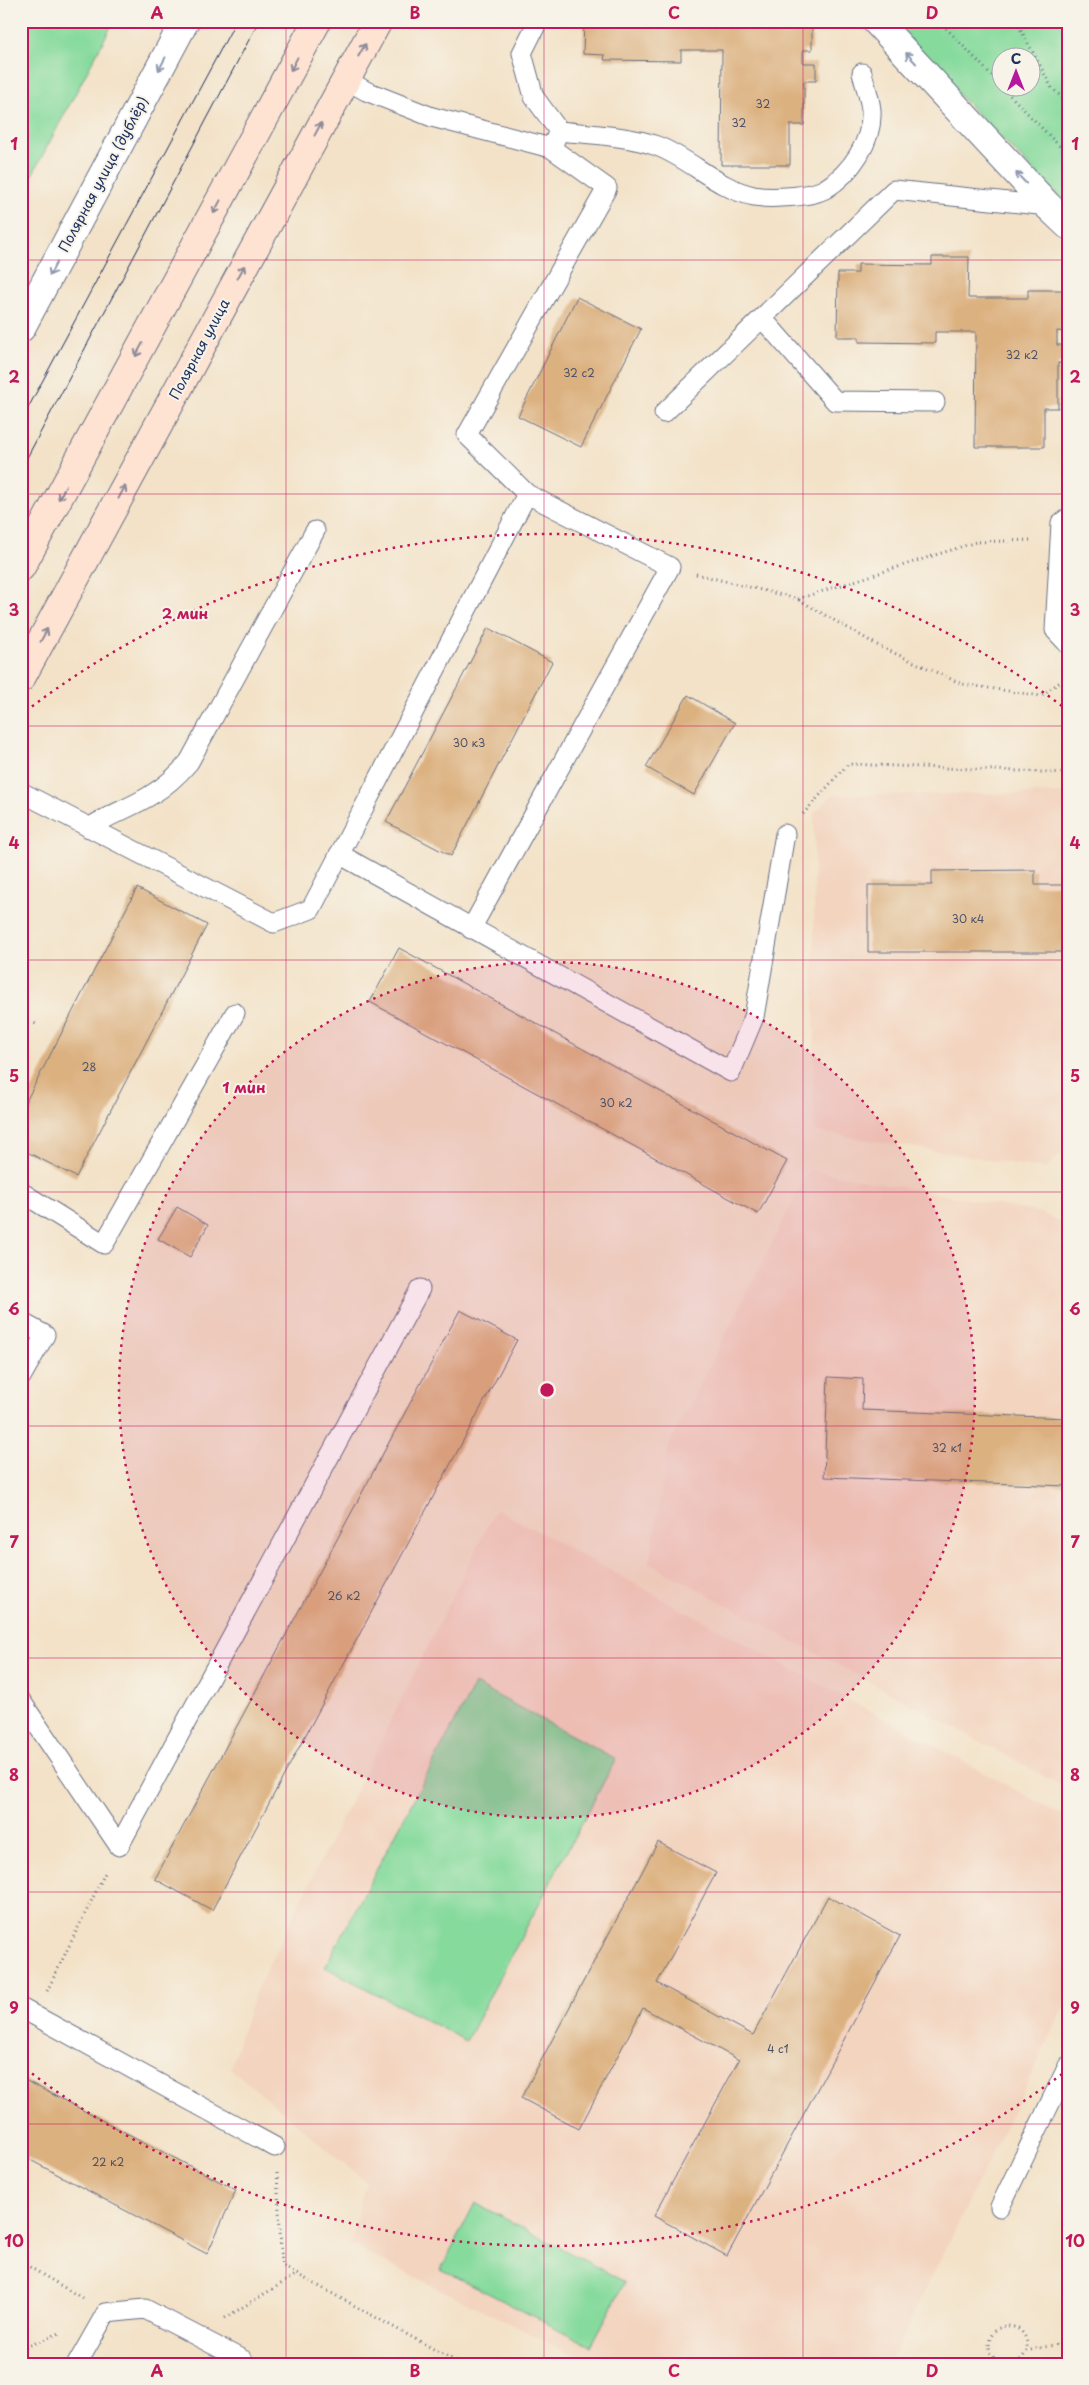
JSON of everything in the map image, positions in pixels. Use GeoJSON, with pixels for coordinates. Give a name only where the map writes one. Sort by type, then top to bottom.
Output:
{"type":"FeatureCollection","features":[{"type":"Feature","properties":{"kind":"main road"},"geometry":{"type":"LineString","coordinates":[[21,567],[317,21]]}},
{"type":"Feature","properties":{"kind":"main road","name":"Полярная улица"},"geometry":{"type":"LineString","coordinates":[[21,678],[378,21]]}},
{"type":"Feature","properties":{"kind":"street","name":"Полярная улица (дублёр)"},"geometry":{"type":"LineString","coordinates":[[21,328],[186,21]]}},
{"type":"Feature","properties":{"kind":"street"},"geometry":{"type":"LineString","coordinates":[[876,21],[1048,206],[1068,225]]}},
{"type":"Feature","properties":{"kind":"lane"},"geometry":{"type":"LineString","coordinates":[[538,21],[522,53],[534,97],[559,130],[655,145],[690,162],[711,179],[754,196],[790,197],[824,190],[845,172],[864,150],[871,112],[862,73]]}},
{"type":"Feature","properties":{"kind":"lane"},"geometry":{"type":"LineString","coordinates":[[345,79],[366,91],[432,117],[551,148],[607,188],[467,435],[527,494],[670,567],[471,929]]}},
{"type":"Feature","properties":{"kind":"lane"},"geometry":{"type":"LineString","coordinates":[[551,148],[559,130]]}},
{"type":"Feature","properties":{"kind":"lane"},"geometry":{"type":"LineString","coordinates":[[664,413],[894,190],[1048,206]]}},
{"type":"Feature","properties":{"kind":"lane"},"geometry":{"type":"LineString","coordinates":[[762,318],[835,401],[935,402]]}},
{"type":"Feature","properties":{"kind":"lane"},"geometry":{"type":"LineString","coordinates":[[21,792],[274,923],[311,909],[527,494]]}},
{"type":"Feature","properties":{"kind":"lane"},"geometry":{"type":"LineString","coordinates":[[1068,518],[1061,523],[1055,630],[1068,644]]}},
{"type":"Feature","properties":{"kind":"lane"},"geometry":{"type":"LineString","coordinates":[[90,828],[105,817],[151,795],[177,775],[189,762],[315,532]]}},
{"type":"Feature","properties":{"kind":"lane"},"geometry":{"type":"LineString","coordinates":[[339,854],[731,1072],[754,1017],[785,834]]}},
{"type":"Feature","properties":{"kind":"lane"},"geometry":{"type":"LineString","coordinates":[[21,1192],[104,1244],[235,1013]]}},
{"type":"Feature","properties":{"kind":"lane"},"geometry":{"type":"LineString","coordinates":[[21,1700],[119,1846],[420,1289]]}},
{"type":"Feature","properties":{"kind":"lane"},"geometry":{"type":"LineString","coordinates":[[21,1322],[45,1334],[21,1377]]}},
{"type":"Feature","properties":{"kind":"lane"},"geometry":{"type":"LineString","coordinates":[[28,2012],[275,2146]]}},
{"type":"Feature","properties":{"kind":"lane"},"geometry":{"type":"LineString","coordinates":[[1000,2207],[1068,2066]]}},
{"type":"Feature","properties":{"kind":"lane"},"geometry":{"type":"LineString","coordinates":[[78,2364],[106,2313],[145,2309],[244,2360],[244,2364]]}},
{"type":"Feature","properties":{"kind":"path"},"geometry":{"type":"LineString","coordinates":[[21,28],[25,21]]}},
{"type":"Feature","properties":{"kind":"path"},"geometry":{"type":"LineString","coordinates":[[939,21],[992,77]]}},
{"type":"Feature","properties":{"kind":"path"},"geometry":{"type":"LineString","coordinates":[[1016,21],[1052,88],[1068,104]]}},
{"type":"Feature","properties":{"kind":"path"},"geometry":{"type":"LineString","coordinates":[[1013,98],[1068,155]]}},
{"type":"Feature","properties":{"kind":"path"},"geometry":{"type":"LineString","coordinates":[[798,599],[976,542],[1060,539]]}},
{"type":"Feature","properties":{"kind":"path"},"geometry":{"type":"LineString","coordinates":[[670,567],[798,599],[879,646],[962,684],[1041,696],[1068,676]]}},
{"type":"Feature","properties":{"kind":"path"},"geometry":{"type":"LineString","coordinates":[[785,834],[848,764],[1068,773]]}},
{"type":"Feature","properties":{"kind":"path"},"geometry":{"type":"LineString","coordinates":[[21,1017],[38,1025]]}},
{"type":"Feature","properties":{"kind":"path"},"geometry":{"type":"LineString","coordinates":[[28,2012],[119,1846]]}},
{"type":"Feature","properties":{"kind":"path"},"geometry":{"type":"LineString","coordinates":[[275,2146],[282,2266],[461,2364]]}},
{"type":"Feature","properties":{"kind":"path"},"geometry":{"type":"LineString","coordinates":[[21,2262],[106,2313]]}},
{"type":"Feature","properties":{"kind":"path"},"geometry":{"type":"LineString","coordinates":[[197,2335],[297,2274]]}},
{"type":"Feature","properties":{"kind":"path"},"geometry":{"type":"LineString","coordinates":[[21,2349],[106,2313]]}},
{"type":"Feature","properties":{"kind":"path"},"geometry":{"type":"LineString","coordinates":[[1003,2326],[1010,2326],[1022,2333],[1026,2339],[1025,2351],[1020,2359],[1006,2364],[998,2362],[993,2356],[989,2342],[991,2335],[1003,2326]]}},
{"type":"Feature","properties":{"kind":"path"},"geometry":{"type":"LineString","coordinates":[[1025,2351],[1068,2342]]}},
{"type":"Feature","properties":{"kind":"shaded area"},"geometry":{"type":"Polygon","coordinates":[[[1068,793],[1068,1146],[1046,1169],[814,1131],[814,813],[833,795],[1068,793]]]}},
{"type":"Feature","properties":{"kind":"shaded area"},"geometry":{"type":"Polygon","coordinates":[[[809,1170],[1041,1213],[1068,1225],[1068,1789],[649,1563],[669,1445],[809,1170]]]}},
{"type":"Feature","properties":{"kind":"shaded area"},"geometry":{"type":"Polygon","coordinates":[[[496,1509],[1068,1818],[1068,2000],[889,2364],[592,2364],[350,2245],[366,2182],[230,2068],[255,1993],[496,1509]]]}},
{"type":"Feature","properties":{"kind":"green space"},"geometry":{"type":"Polygon","coordinates":[[[34,21],[114,21],[21,196],[21,46],[34,21]]]}},
{"type":"Feature","properties":{"kind":"green space"},"geometry":{"type":"Polygon","coordinates":[[[886,21],[1068,21],[1068,206],[886,21]]]}},
{"type":"Feature","properties":{"kind":"green space"},"geometry":{"type":"Polygon","coordinates":[[[475,1684],[616,1759],[466,2041],[325,1967],[475,1684]]]}},
{"type":"Feature","properties":{"kind":"green space"},"geometry":{"type":"Polygon","coordinates":[[[475,2203],[625,2282],[591,2346],[441,2269],[475,2203]]]}},
{"type":"Feature","properties":{"kind":"building"},"geometry":{"type":"Polygon","coordinates":[[[584,21],[812,21],[812,50],[803,50],[803,63],[816,63],[816,81],[804,81],[804,125],[790,125],[790,165],[721,165],[722,50],[681,50],[681,61],[604,60],[605,55],[583,54],[584,21]]]}},
{"type":"Feature","properties":{"kind":"building"},"geometry":{"type":"Polygon","coordinates":[[[932,257],[969,257],[968,298],[1028,298],[1028,290],[1066,290],[1066,332],[1057,331],[1057,345],[1068,345],[1068,363],[1058,363],[1058,408],[1044,408],[1044,447],[975,447],[976,332],[935,332],[935,343],[859,342],[859,337],[837,337],[838,273],[858,273],[858,264],[932,265],[932,257]]]}},
{"type":"Feature","properties":{"kind":"building"},"geometry":{"type":"Polygon","coordinates":[[[577,297],[641,329],[581,447],[518,416],[577,297]]]}},
{"type":"Feature","properties":{"kind":"building"},"geometry":{"type":"Polygon","coordinates":[[[488,628],[552,662],[451,856],[386,822],[488,628]]]}},
{"type":"Feature","properties":{"kind":"building"},"geometry":{"type":"Polygon","coordinates":[[[688,695],[735,723],[694,795],[646,767],[688,695]]]}},
{"type":"Feature","properties":{"kind":"building"},"geometry":{"type":"Polygon","coordinates":[[[1035,870],[1035,885],[1068,885],[1068,952],[868,952],[868,885],[932,885],[932,871],[1035,870]]]}},
{"type":"Feature","properties":{"kind":"building"},"geometry":{"type":"Polygon","coordinates":[[[137,888],[207,925],[76,1177],[21,1149],[21,1111],[137,888]]]}},
{"type":"Feature","properties":{"kind":"building"},"geometry":{"type":"Polygon","coordinates":[[[399,948],[787,1161],[758,1214],[370,1002],[399,948]]]}},
{"type":"Feature","properties":{"kind":"building"},"geometry":{"type":"Polygon","coordinates":[[[177,1207],[208,1225],[190,1257],[158,1239],[177,1207]]]}},
{"type":"Feature","properties":{"kind":"building"},"geometry":{"type":"Polygon","coordinates":[[[460,1310],[517,1340],[212,1910],[155,1879],[460,1310]]]}},
{"type":"Feature","properties":{"kind":"building"},"geometry":{"type":"Polygon","coordinates":[[[828,1377],[863,1379],[862,1410],[1068,1418],[1068,1486],[824,1477],[828,1377]]]}},
{"type":"Feature","properties":{"kind":"building"},"geometry":{"type":"Polygon","coordinates":[[[658,1842],[716,1873],[657,1983],[753,2035],[828,1896],[900,1936],[727,2256],[654,2216],[739,2060],[643,2008],[579,2129],[521,2098],[658,1842]]]}},
{"type":"Feature","properties":{"kind":"building"},"geometry":{"type":"Polygon","coordinates":[[[21,2078],[236,2190],[207,2254],[21,2155],[21,2078]]]}},
{"type":"Feature","properties":{"kind":"tram line"},"geometry":{"type":"LineString","coordinates":[[21,421],[236,21]]}},
{"type":"Feature","properties":{"kind":"tram line"},"geometry":{"type":"LineString","coordinates":[[21,469],[259,21]]}}]}
